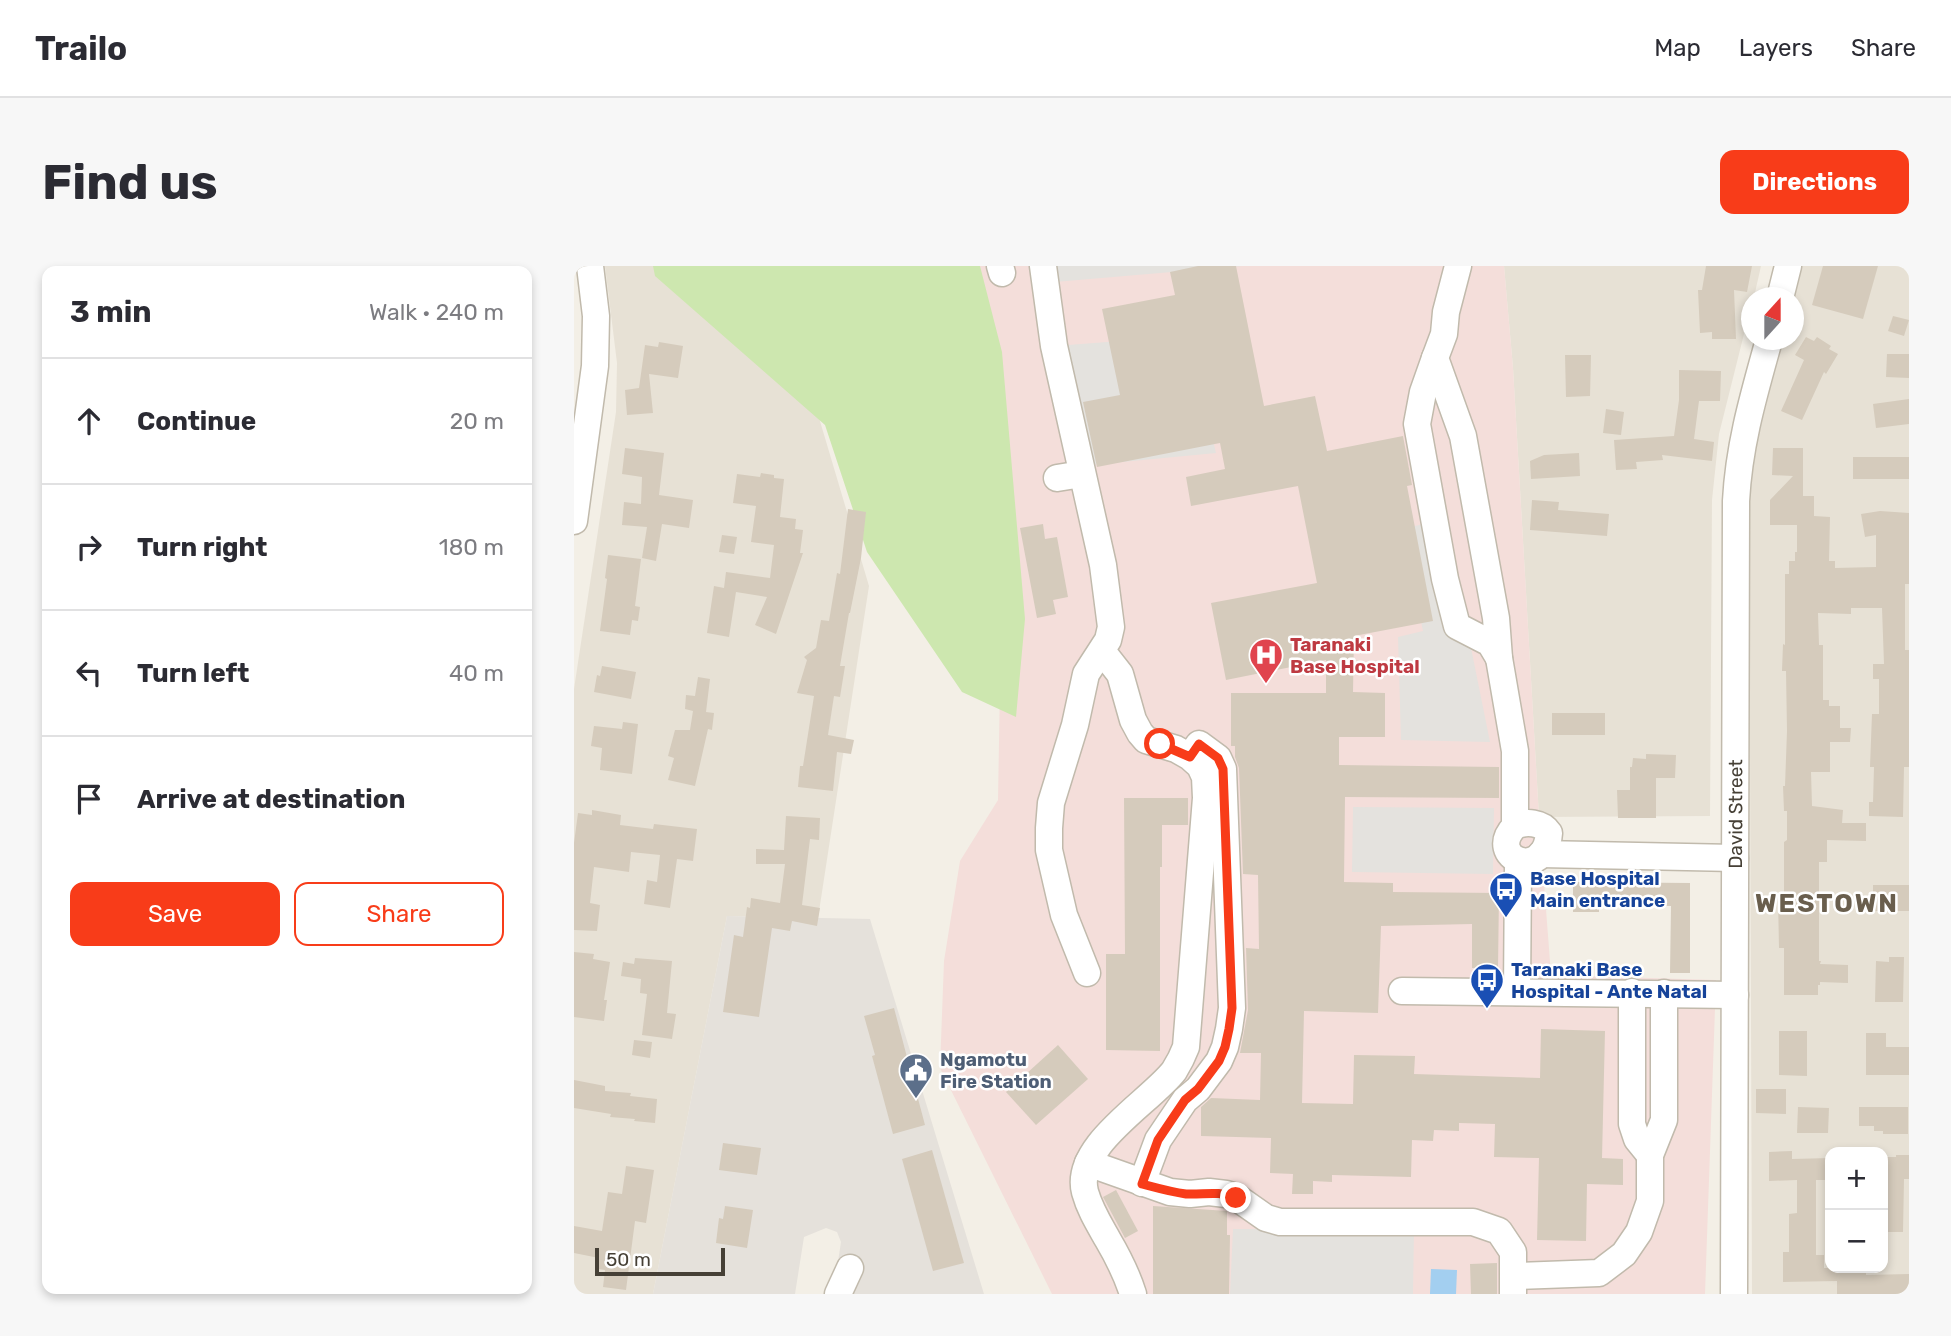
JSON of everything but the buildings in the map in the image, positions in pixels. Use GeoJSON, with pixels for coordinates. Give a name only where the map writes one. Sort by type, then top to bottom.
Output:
{"type":"FeatureCollection","features":[{"type":"Feature","properties":{"kind":"street"},"geometry":{"type":"LineString","coordinates":[[574,522],[595,366],[596,316],[590,266]]}},
{"type":"Feature","properties":{"kind":"street"},"geometry":{"type":"LineString","coordinates":[[1043,266],[1070,476],[1103,565],[1111,627],[1108,640],[1086,674],[1075,726],[1051,803],[1049,828],[1049,850],[1064,915],[1087,974]]}},
{"type":"Feature","properties":{"kind":"street"},"geometry":{"type":"LineString","coordinates":[[1458,266],[1446,313],[1444,334],[1423,392],[1417,424],[1445,579],[1457,626],[1490,643],[1499,658]]}},
{"type":"Feature","properties":{"kind":"street"},"geometry":{"type":"LineString","coordinates":[[1783,287],[1788,266]]}},
{"type":"Feature","properties":{"kind":"street","name":"David Street"},"geometry":{"type":"LineString","coordinates":[[1734,1294],[1736,501],[1743,437],[1766,350]]}},
{"type":"Feature","properties":{"kind":"street"},"geometry":{"type":"LineString","coordinates":[[1435,358],[1463,436],[1496,618],[1499,658],[1515,751],[1515,826]]}},
{"type":"Feature","properties":{"kind":"street"},"geometry":{"type":"LineString","coordinates":[[1102,651],[1120,674],[1139,733],[1146,740],[1190,757],[1200,766],[1205,777],[1206,798],[1186,1047],[1172,1072],[1104,1139],[1088,1163],[1085,1174],[1084,1188],[1088,1201],[1133,1294]]}},
{"type":"Feature","properties":{"kind":"street"},"geometry":{"type":"LineString","coordinates":[[1142,1184],[1158,1140],[1168,1123],[1219,1061],[1225,1047],[1232,1008],[1223,769],[1218,758],[1199,744],[1190,757]]}},
{"type":"Feature","properties":{"kind":"street"},"geometry":{"type":"LineString","coordinates":[[1515,751],[1527,780],[1538,844],[1518,868],[1517,992]]}},
{"type":"Feature","properties":{"kind":"street"},"geometry":{"type":"LineString","coordinates":[[1538,844],[1528,823],[1521,823],[1510,830],[1508,850],[1512,858],[1538,844],[1570,838],[1735,849]]}},
{"type":"Feature","properties":{"kind":"street"},"geometry":{"type":"LineString","coordinates":[[1402,991],[1735,995]]}},
{"type":"Feature","properties":{"kind":"street"},"geometry":{"type":"LineString","coordinates":[[1632,992],[1632,1124],[1637,1139],[1650,1155]]}},
{"type":"Feature","properties":{"kind":"street"},"geometry":{"type":"LineString","coordinates":[[1088,1163],[1170,1192],[1226,1194],[1266,1218],[1280,1222],[1472,1222],[1499,1231],[1513,1252],[1513,1285],[1599,1273],[1624,1254],[1639,1232],[1650,1201],[1650,1155],[1664,1120],[1664,993]]}},
{"type":"Feature","properties":{"kind":"street"},"geometry":{"type":"LineString","coordinates":[[838,1294],[850,1268]]}},
{"type":"Feature","properties":{"kind":"shaded area"},"geometry":{"type":"Polygon","coordinates":[[[605,266],[703,266],[806,374],[869,586],[818,918],[727,916],[653,1294],[574,1294],[574,689],[616,412],[617,363],[605,266]]]}},
{"type":"Feature","properties":{"kind":"shaded area","name":"Taranaki Base Hospital"},"geometry":{"type":"Polygon","coordinates":[[[950,266],[1504,266],[1513,368],[1539,817],[1551,975],[1716,980],[1705,1294],[1052,1294],[940,1068],[944,961],[960,861],[998,800],[1002,570],[950,266]]]}},
{"type":"Feature","properties":{"kind":"shaded area"},"geometry":{"type":"Polygon","coordinates":[[[1043,266],[1242,266],[1043,283],[1043,266]]]}},
{"type":"Feature","properties":{"kind":"shaded area"},"geometry":{"type":"Polygon","coordinates":[[[1504,266],[1761,266],[1756,287],[1741,287],[1741,346],[1719,434],[1712,500],[1710,816],[1539,817],[1513,368],[1504,266]]]}},
{"type":"Feature","properties":{"kind":"shaded area"},"geometry":{"type":"Polygon","coordinates":[[[1800,266],[1909,266],[1909,1294],[1752,1294],[1749,474],[1780,350],[1804,350],[1804,287],[1796,287],[1800,266]]]}},
{"type":"Feature","properties":{"kind":"shaded area"},"geometry":{"type":"Polygon","coordinates":[[[1186,331],[1216,453],[1070,467],[1042,347],[1120,341],[1186,331]]]}},
{"type":"Feature","properties":{"kind":"shaded area"},"geometry":{"type":"Polygon","coordinates":[[[1445,519],[1490,742],[1401,740],[1398,637],[1423,631],[1402,529],[1445,519]]]}},
{"type":"Feature","properties":{"kind":"shaded area"},"geometry":{"type":"Polygon","coordinates":[[[1353,807],[1494,808],[1493,874],[1352,872],[1353,807]]]}},
{"type":"Feature","properties":{"kind":"shaded area"},"geometry":{"type":"Polygon","coordinates":[[[727,916],[870,919],[984,1294],[833,1294],[841,1242],[837,1232],[826,1228],[804,1237],[795,1294],[653,1294],[727,916]]]}},
{"type":"Feature","properties":{"kind":"shaded area"},"geometry":{"type":"Polygon","coordinates":[[[1233,1229],[1414,1229],[1413,1294],[1230,1294],[1233,1229]]]}},
{"type":"Feature","properties":{"kind":"green space"},"geometry":{"type":"Polygon","coordinates":[[[653,266],[980,266],[1002,352],[1025,619],[1016,717],[962,692],[867,552],[825,425],[655,276],[653,266]]]}},
{"type":"Feature","properties":{"kind":"water"},"geometry":{"type":"Polygon","coordinates":[[[1431,1269],[1457,1270],[1456,1294],[1430,1294],[1431,1269]]]}},
{"type":"Feature","properties":{"kind":"place","name":"Taranaki Base Hospital"},"geometry":{"type":"Point","coordinates":[1266,685]}},
{"type":"Feature","properties":{"kind":"place","name":"Base Hospital Main entrance"},"geometry":{"type":"Point","coordinates":[1506,919]}},
{"type":"Feature","properties":{"kind":"place","name":"Taranaki Base Hospital - Ante Natal"},"geometry":{"type":"Point","coordinates":[1487,1010]}},
{"type":"Feature","properties":{"kind":"place","name":"Ngamotu Fire Station"},"geometry":{"type":"Point","coordinates":[916,1100]}},
{"type":"Feature","properties":{"kind":"district","name":"WESTOWN"},"geometry":{"type":"Point","coordinates":[1827,903]}},
{"type":"Feature","properties":{"kind":"route"},"geometry":{"type":"LineString","coordinates":[[1160,744],[1190,757],[1199,744],[1218,758],[1223,769],[1232,1008],[1225,1047],[1219,1061],[1168,1123],[1149,1160],[1142,1184],[1170,1192],[1209,1192],[1236,1198]]}}]}
